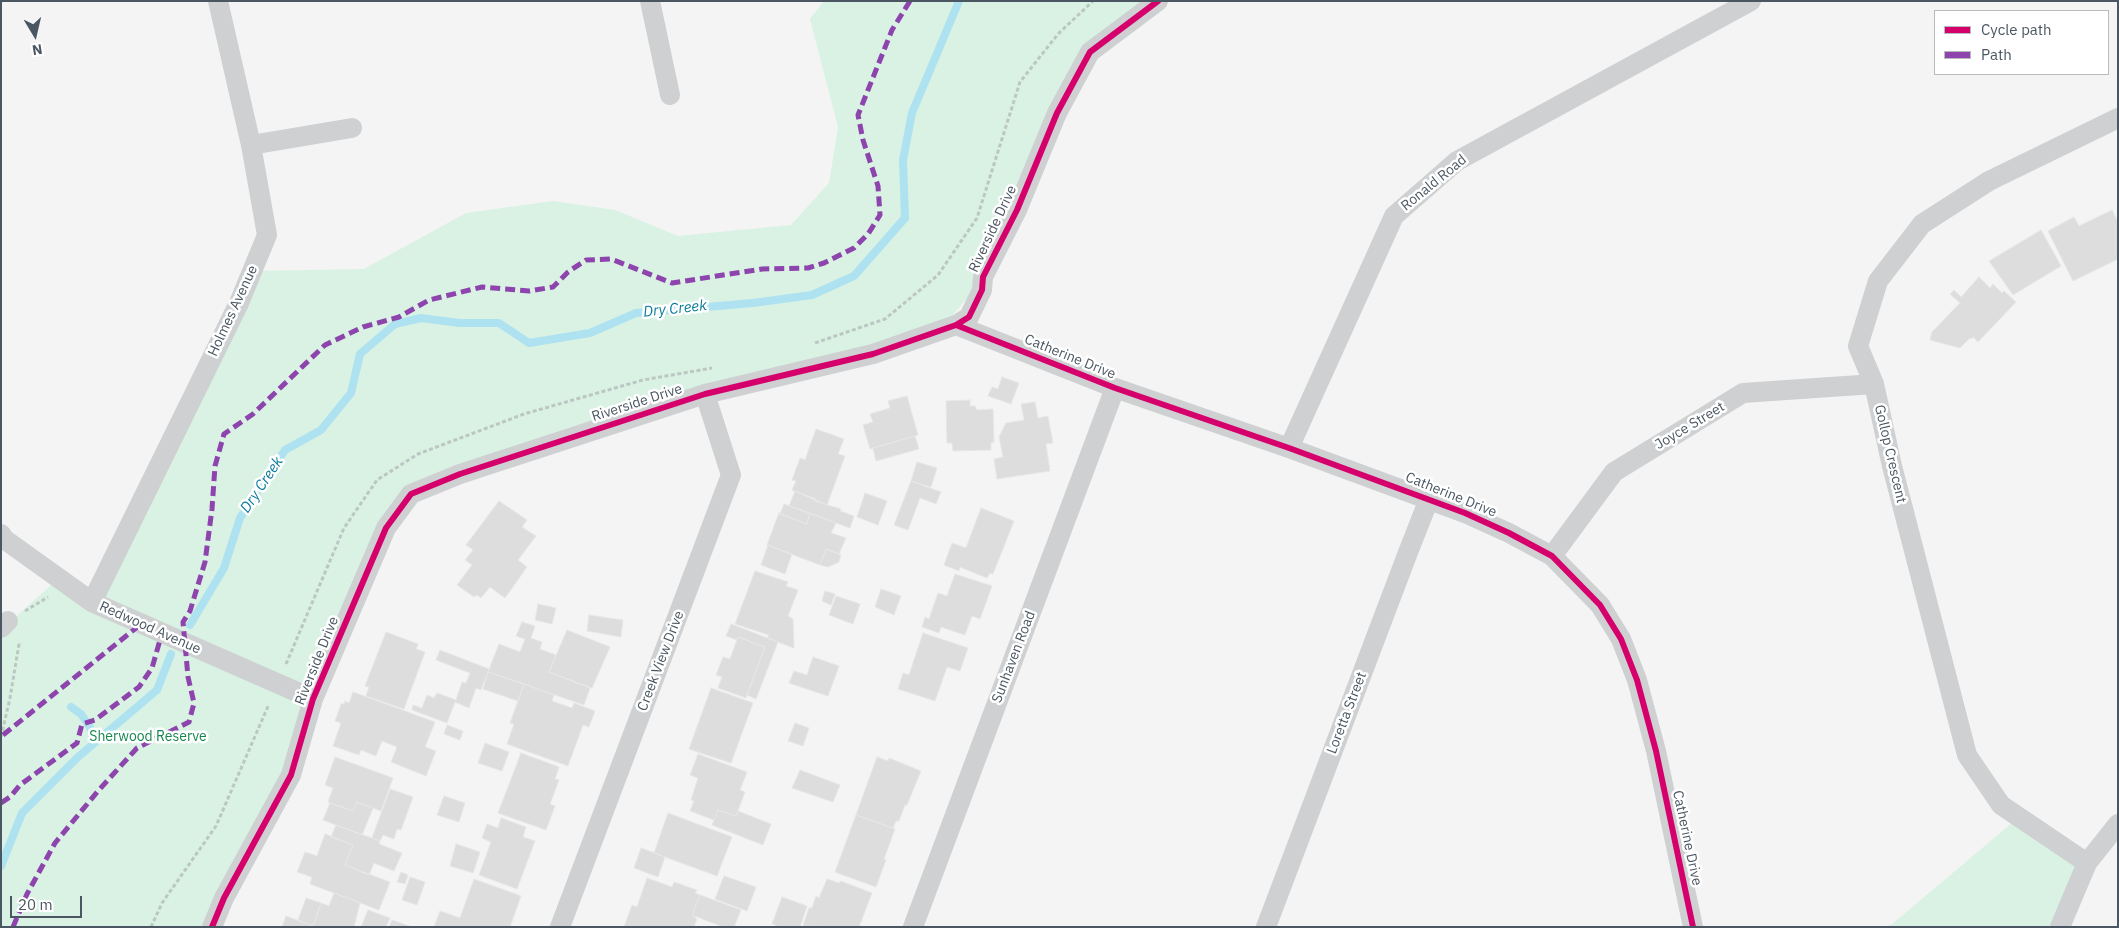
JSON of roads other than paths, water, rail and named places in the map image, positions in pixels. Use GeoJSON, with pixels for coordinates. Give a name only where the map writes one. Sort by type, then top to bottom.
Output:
{"type":"FeatureCollection","features":[{"type":"Feature","properties":{"kind":"street","name":"Holmes Avenue"},"geometry":{"type":"LineString","coordinates":[[92,602],[239,303],[267,235],[250,145],[218,1]]}},
{"type":"Feature","properties":{"kind":"street"},"geometry":{"type":"LineString","coordinates":[[650,1],[670,95]]}},
{"type":"Feature","properties":{"kind":"street","name":"Riverside Drive"},"geometry":{"type":"LineString","coordinates":[[212,927],[224,898],[291,775],[313,699],[386,528],[411,494],[460,474],[704,394],[873,354],[956,325],[969,317],[975,308],[982,290],[983,277],[1017,210],[1056,113],[1090,52],[1158,1]]}},
{"type":"Feature","properties":{"kind":"street","name":"Ronald Road"},"geometry":{"type":"LineString","coordinates":[[1290,448],[1394,216],[1457,161],[1751,1]]}},
{"type":"Feature","properties":{"kind":"street","name":"Gollop Crescent"},"geometry":{"type":"LineString","coordinates":[[2088,863],[2001,804],[1967,755],[1892,466],[1874,384],[1858,346],[1878,281],[1922,224],[1989,181],[2118,118]]}},
{"type":"Feature","properties":{"kind":"street"},"geometry":{"type":"LineString","coordinates":[[250,145],[352,128]]}},
{"type":"Feature","properties":{"kind":"street","name":"Catherine Drive"},"geometry":{"type":"LineString","coordinates":[[956,325],[1115,388],[1290,448],[1430,499],[1492,525],[1552,556],[1600,605],[1621,639],[1638,680],[1656,751],[1693,927]]}},
{"type":"Feature","properties":{"kind":"street","name":"Joyce Street"},"geometry":{"type":"LineString","coordinates":[[1552,556],[1614,472],[1743,393],[1874,384]]}},
{"type":"Feature","properties":{"kind":"street","name":"Sunhaven Road"},"geometry":{"type":"LineString","coordinates":[[912,927],[1115,388]]}},
{"type":"Feature","properties":{"kind":"street","name":"Creek View Drive"},"geometry":{"type":"LineString","coordinates":[[560,927],[731,475],[704,394]]}},
{"type":"Feature","properties":{"kind":"street","name":"Loretta Street"},"geometry":{"type":"LineString","coordinates":[[1266,927],[1400,573],[1430,499]]}},
{"type":"Feature","properties":{"kind":"street","name":"Redwood Avenue"},"geometry":{"type":"LineString","coordinates":[[1,534],[4,539],[92,602],[313,699]]}},
{"type":"Feature","properties":{"kind":"street"},"geometry":{"type":"LineString","coordinates":[[2060,927],[2088,863],[2118,824]]}},
{"type":"Feature","properties":{"kind":"waterway","name":"Dry Creek"},"geometry":{"type":"LineString","coordinates":[[190,625],[224,568],[240,518],[285,450],[321,430],[351,393],[360,354],[395,324],[421,318],[459,323],[499,323],[529,343],[590,333],[636,313],[753,303],[812,295],[854,276],[905,218],[903,160],[912,113],[959,1]]}},
{"type":"Feature","properties":{"kind":"waterway","name":"Dry Creek"},"geometry":{"type":"LineString","coordinates":[[1,866],[22,813],[78,757],[157,690],[171,654]]}},
{"type":"Feature","properties":{"kind":"waterway"},"geometry":{"type":"LineString","coordinates":[[71,707],[81,714],[90,727],[94,743]]}},
{"type":"Feature","properties":{"kind":"park label","name":"Sherwood Reserve"},"geometry":{"type":"Point","coordinates":[148,737]}}]}
